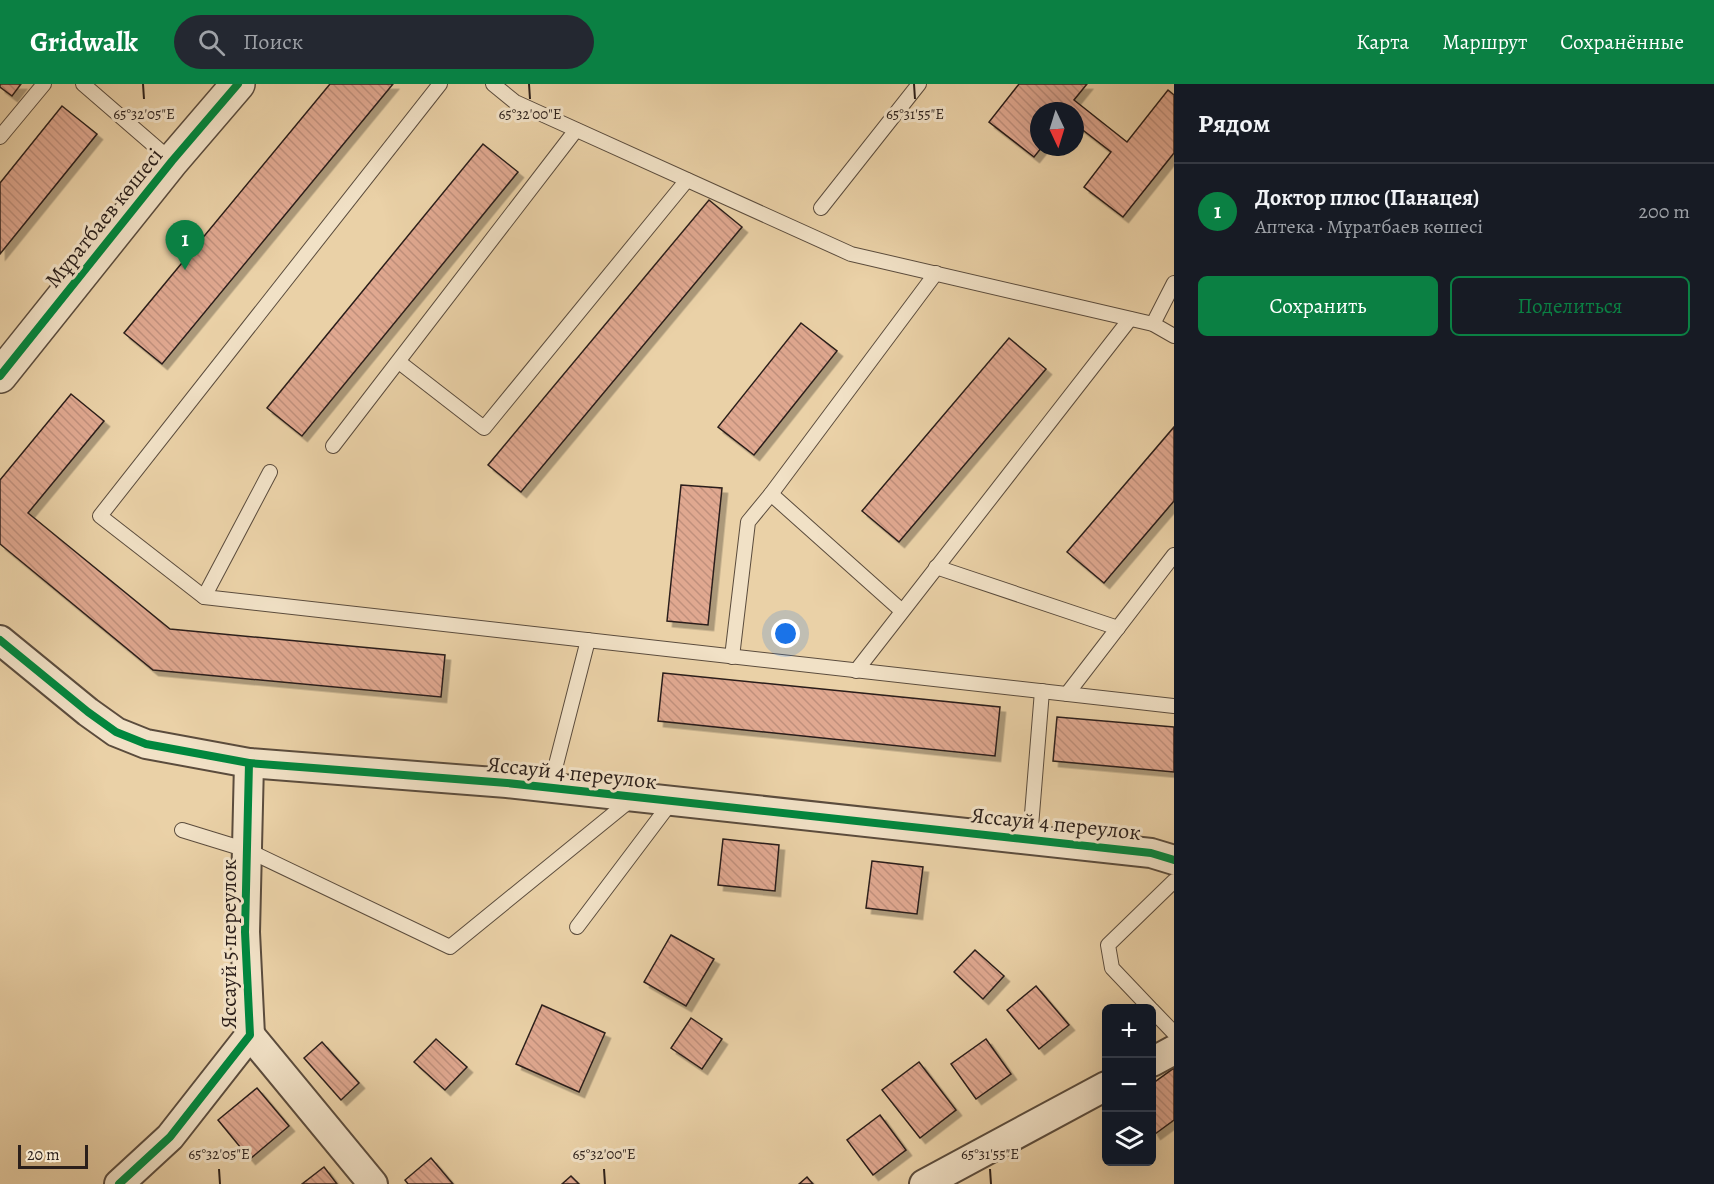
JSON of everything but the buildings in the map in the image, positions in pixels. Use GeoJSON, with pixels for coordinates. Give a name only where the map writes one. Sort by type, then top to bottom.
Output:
{"type":"FeatureCollection","features":[{"type":"Feature","properties":{"kind":"street","name":"Мұратбаев көшесі"},"geometry":{"type":"LineString","coordinates":[[0,376],[172,162],[238,84]]}},
{"type":"Feature","properties":{"kind":"street","name":"Яссауй 4 переулок"},"geometry":{"type":"LineString","coordinates":[[0,641],[116,732],[146,744],[249,763],[550,788],[1030,839],[1151,853],[1174,860]]}},
{"type":"Feature","properties":{"kind":"street","name":"Яссауй 5 переулок"},"geometry":{"type":"LineString","coordinates":[[118,1184],[170,1137],[250,1035],[245,932],[249,763]]}},
{"type":"Feature","properties":{"kind":"street"},"geometry":{"type":"LineString","coordinates":[[250,1035],[373,1184]]}},
{"type":"Feature","properties":{"kind":"street"},"geometry":{"type":"LineString","coordinates":[[1156,1060],[1174,1050]]}},
{"type":"Feature","properties":{"kind":"street"},"geometry":{"type":"LineString","coordinates":[[924,1184],[1102,1089]]}},
{"type":"Feature","properties":{"kind":"lane"},"geometry":{"type":"LineString","coordinates":[[0,137],[44,84]]}},
{"type":"Feature","properties":{"kind":"lane"},"geometry":{"type":"LineString","coordinates":[[84,84],[172,162]]}},
{"type":"Feature","properties":{"kind":"lane"},"geometry":{"type":"LineString","coordinates":[[440,84],[100,516],[204,597],[1174,706]]}},
{"type":"Feature","properties":{"kind":"lane"},"geometry":{"type":"LineString","coordinates":[[493,84],[515,102],[851,254],[1153,324],[1174,336]]}},
{"type":"Feature","properties":{"kind":"lane"},"geometry":{"type":"LineString","coordinates":[[821,208],[919,84]]}},
{"type":"Feature","properties":{"kind":"lane"},"geometry":{"type":"LineString","coordinates":[[333,446],[576,130]]}},
{"type":"Feature","properties":{"kind":"lane"},"geometry":{"type":"LineString","coordinates":[[399,362],[484,428],[687,180]]}},
{"type":"Feature","properties":{"kind":"lane"},"geometry":{"type":"LineString","coordinates":[[732,657],[748,522],[936,273]]}},
{"type":"Feature","properties":{"kind":"lane"},"geometry":{"type":"LineString","coordinates":[[1153,324],[1174,283]]}},
{"type":"Feature","properties":{"kind":"lane"},"geometry":{"type":"LineString","coordinates":[[856,670],[1131,319]]}},
{"type":"Feature","properties":{"kind":"lane"},"geometry":{"type":"LineString","coordinates":[[204,597],[270,472]]}},
{"type":"Feature","properties":{"kind":"lane"},"geometry":{"type":"LineString","coordinates":[[771,494],[902,611]]}},
{"type":"Feature","properties":{"kind":"lane"},"geometry":{"type":"LineString","coordinates":[[1067,694],[1174,555]]}},
{"type":"Feature","properties":{"kind":"lane"},"geometry":{"type":"LineString","coordinates":[[936,567],[1118,628]]}},
{"type":"Feature","properties":{"kind":"lane"},"geometry":{"type":"LineString","coordinates":[[550,788],[588,640]]}},
{"type":"Feature","properties":{"kind":"lane"},"geometry":{"type":"LineString","coordinates":[[1030,839],[1042,692]]}},
{"type":"Feature","properties":{"kind":"lane"},"geometry":{"type":"LineString","coordinates":[[182,830],[247,850],[450,946],[635,797]]}},
{"type":"Feature","properties":{"kind":"lane"},"geometry":{"type":"LineString","coordinates":[[577,927],[672,801]]}},
{"type":"Feature","properties":{"kind":"lane"},"geometry":{"type":"LineString","coordinates":[[1146,1004],[1112,968],[1108,945],[1174,881]]}},
{"type":"Feature","properties":{"kind":"lane"},"geometry":{"type":"LineString","coordinates":[[1156,1014],[1174,1033]]}},
{"type":"Feature","properties":{"kind":"cycle path"},"geometry":{"type":"LineString","coordinates":[[0,376],[172,161],[238,84]]}},
{"type":"Feature","properties":{"kind":"cycle path"},"geometry":{"type":"LineString","coordinates":[[0,640],[116,732],[146,744],[249,763],[507,783],[1151,853],[1174,860]]}},
{"type":"Feature","properties":{"kind":"cycle path"},"geometry":{"type":"LineString","coordinates":[[119,1184],[170,1137],[250,1035],[245,932],[249,763]]}},
{"type":"Feature","properties":{"kind":"place","name":"Доктор плюс (Панацея)"},"geometry":{"type":"Point","coordinates":[185,270]}}]}
